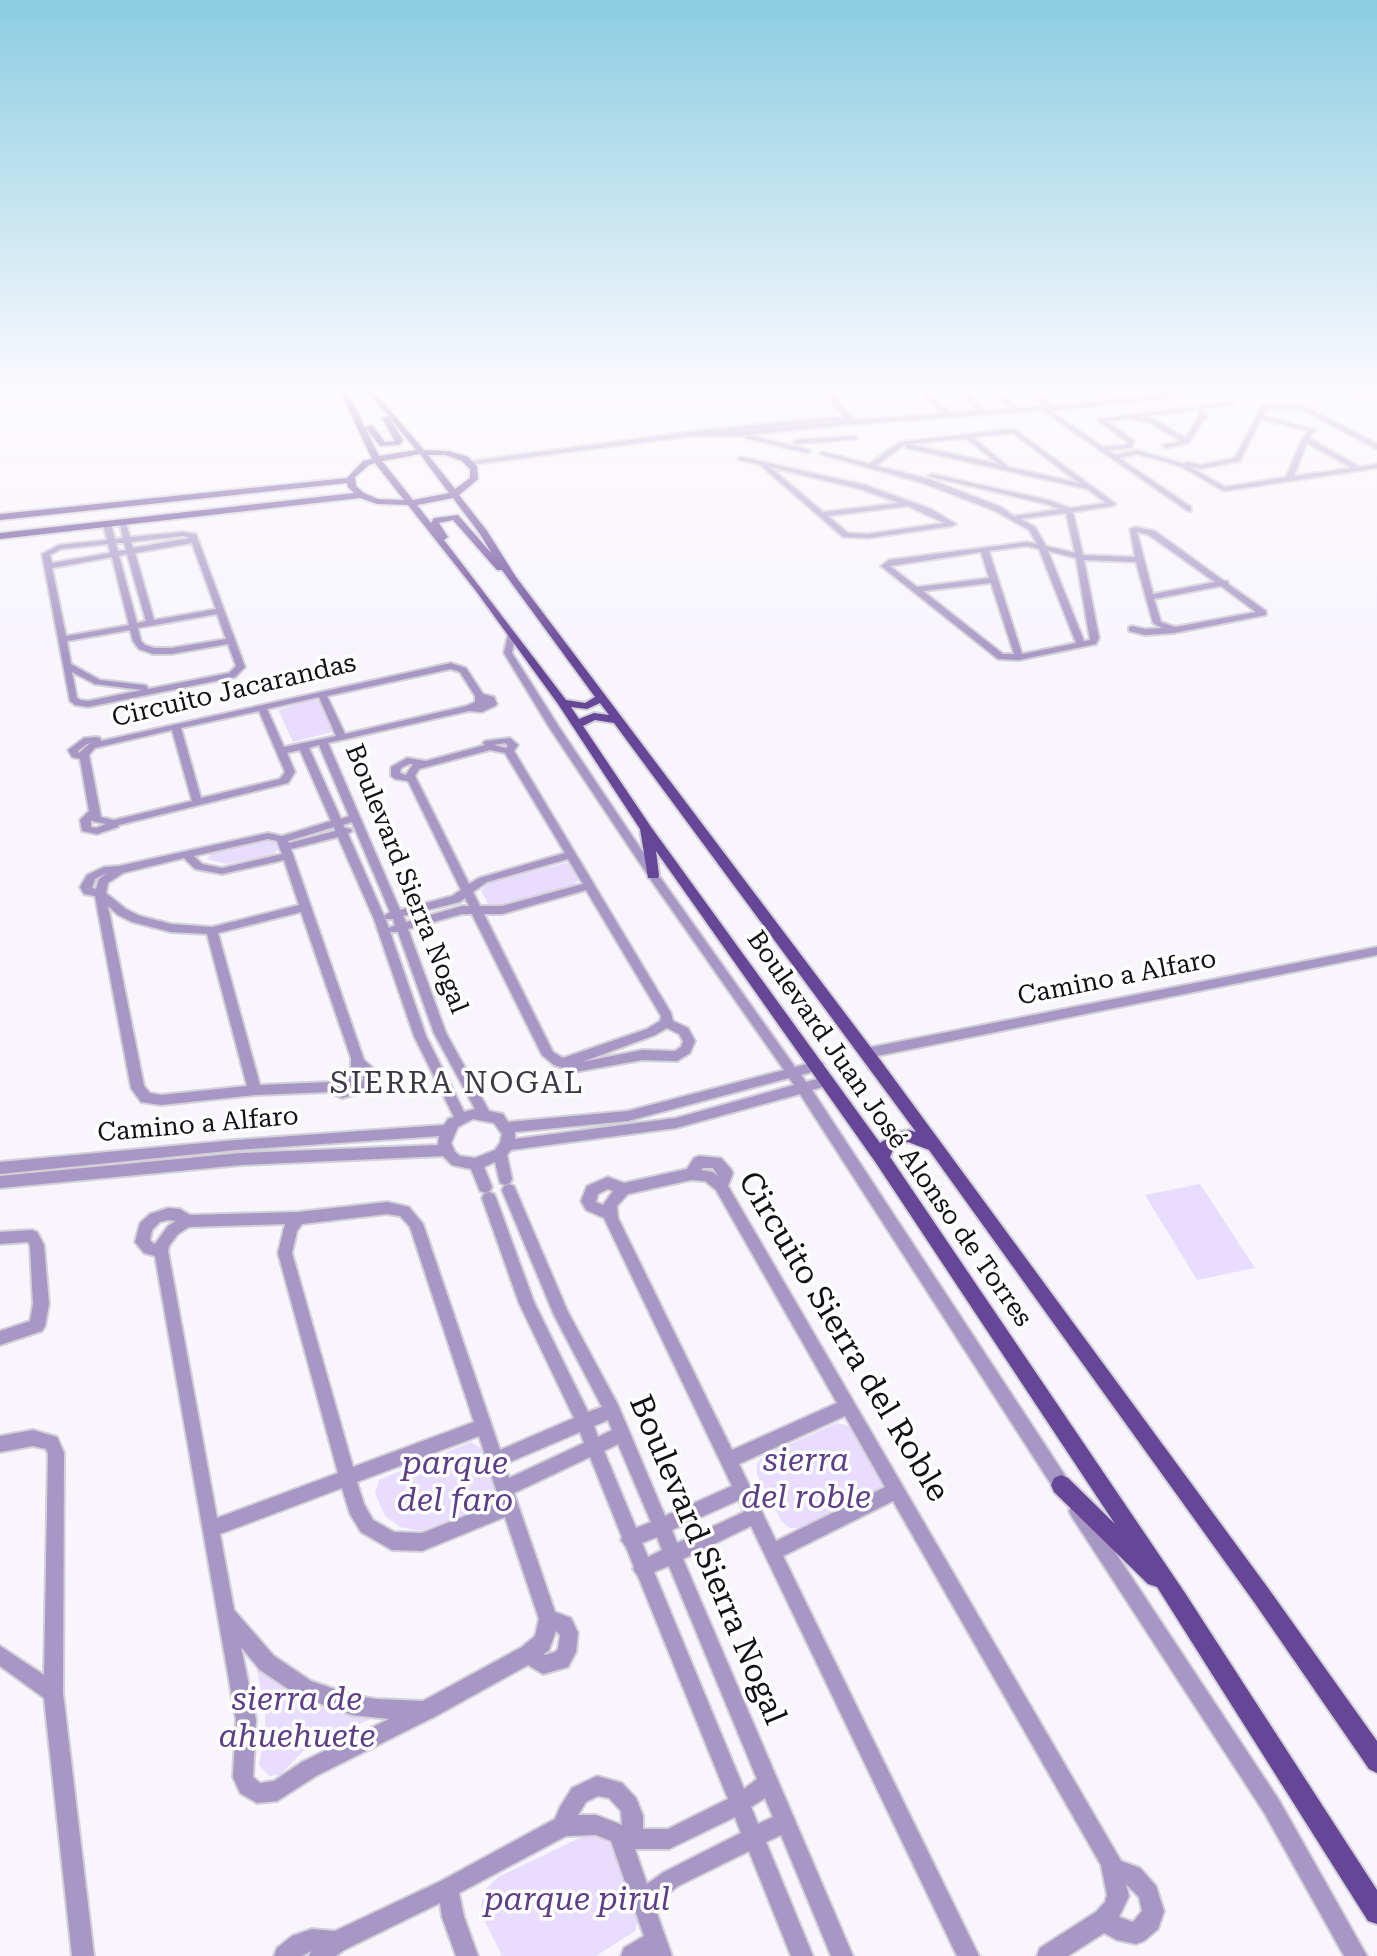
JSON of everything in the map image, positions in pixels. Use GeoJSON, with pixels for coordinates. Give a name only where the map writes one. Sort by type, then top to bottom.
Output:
{"type":"FeatureCollection","features":[{"type":"Feature","properties":{"kind":"main road","name":"Boulevard Juan José Alonso de Torres"},"geometry":{"type":"LineString","coordinates":[[390,478],[563,703],[646,829],[882,1158],[1178,1600],[1377,1912]]}},
{"type":"Feature","properties":{"kind":"main road","name":"Boulevard Juan José Alonso de Torres"},"geometry":{"type":"LineString","coordinates":[[440,478],[484,533],[512,578],[867,1053],[1261,1595],[1377,1761]]}},
{"type":"Feature","properties":{"kind":"main road"},"geometry":{"type":"LineString","coordinates":[[0,517],[350,480],[352,487],[361,495],[383,502],[409,503],[453,495],[474,478]]}},
{"type":"Feature","properties":{"kind":"main road"},"geometry":{"type":"LineString","coordinates":[[261,508],[319,496],[322,491],[318,484]]}},
{"type":"Feature","properties":{"kind":"main road"},"geometry":{"type":"LineString","coordinates":[[0,536],[361,495]]}},
{"type":"Feature","properties":{"kind":"main road"},"geometry":{"type":"LineString","coordinates":[[59,531],[45,524],[45,519],[79,509]]}},
{"type":"Feature","properties":{"kind":"main road"},"geometry":{"type":"LineString","coordinates":[[457,562],[435,523],[440,518],[452,516],[459,520],[488,557],[512,578]]}},
{"type":"Feature","properties":{"kind":"main road"},"geometry":{"type":"LineString","coordinates":[[563,703],[587,706],[601,698]]}},
{"type":"Feature","properties":{"kind":"main road"},"geometry":{"type":"LineString","coordinates":[[578,724],[594,716],[617,720]]}},
{"type":"Feature","properties":{"kind":"main road"},"geometry":{"type":"LineString","coordinates":[[646,829],[653,875]]}},
{"type":"Feature","properties":{"kind":"main road"},"geometry":{"type":"LineString","coordinates":[[882,1158],[886,1146],[897,1138],[909,1136],[933,1145]]}},
{"type":"Feature","properties":{"kind":"main road"},"geometry":{"type":"LineString","coordinates":[[1061,1485],[1178,1600]]}},
{"type":"Feature","properties":{"kind":"street"},"geometry":{"type":"LineString","coordinates":[[777,478],[846,535],[858,537],[952,524],[910,504],[827,478]]}},
{"type":"Feature","properties":{"kind":"street"},"geometry":{"type":"LineString","coordinates":[[928,478],[967,484],[1069,510]]}},
{"type":"Feature","properties":{"kind":"street"},"geometry":{"type":"LineString","coordinates":[[1049,478],[1092,488]]}},
{"type":"Feature","properties":{"kind":"street"},"geometry":{"type":"LineString","coordinates":[[1013,518],[1112,504],[1079,478]]}},
{"type":"Feature","properties":{"kind":"street"},"geometry":{"type":"LineString","coordinates":[[1145,478],[1188,509]]}},
{"type":"Feature","properties":{"kind":"street"},"geometry":{"type":"LineString","coordinates":[[1208,478],[1224,489],[1300,478]]}},
{"type":"Feature","properties":{"kind":"street"},"geometry":{"type":"LineString","coordinates":[[945,483],[954,491],[1013,518],[1035,532],[1081,644]]}},
{"type":"Feature","properties":{"kind":"street"},"geometry":{"type":"LineString","coordinates":[[954,491],[956,487],[967,484]]}},
{"type":"Feature","properties":{"kind":"street"},"geometry":{"type":"LineString","coordinates":[[822,514],[910,504]]}},
{"type":"Feature","properties":{"kind":"street"},"geometry":{"type":"LineString","coordinates":[[1069,510],[1080,557],[1095,640],[1019,657],[994,654],[886,563],[1027,544],[1080,557],[1139,560]]}},
{"type":"Feature","properties":{"kind":"street"},"geometry":{"type":"LineString","coordinates":[[122,523],[151,623]]}},
{"type":"Feature","properties":{"kind":"street"},"geometry":{"type":"LineString","coordinates":[[107,524],[137,641],[142,647],[153,651],[171,651],[230,641]]}},
{"type":"Feature","properties":{"kind":"street"},"geometry":{"type":"LineString","coordinates":[[1157,623],[1133,531],[1139,529],[1152,533],[1263,613],[1174,630],[1145,632],[1131,628],[1137,624],[1157,623],[1174,630]]}},
{"type":"Feature","properties":{"kind":"street"},"geometry":{"type":"LineString","coordinates":[[183,534],[193,536],[241,667],[237,671],[176,687],[88,704],[73,699],[46,554],[55,548],[126,539],[183,534]]}},
{"type":"Feature","properties":{"kind":"street"},"geometry":{"type":"LineString","coordinates":[[858,537],[867,549]]}},
{"type":"Feature","properties":{"kind":"street"},"geometry":{"type":"LineString","coordinates":[[48,566],[194,540]]}},
{"type":"Feature","properties":{"kind":"street"},"geometry":{"type":"LineString","coordinates":[[984,549],[1019,657]]}},
{"type":"Feature","properties":{"kind":"street"},"geometry":{"type":"LineString","coordinates":[[915,590],[994,580]]}},
{"type":"Feature","properties":{"kind":"street"},"geometry":{"type":"LineString","coordinates":[[1149,597],[1225,583]]}},
{"type":"Feature","properties":{"kind":"street"},"geometry":{"type":"LineString","coordinates":[[1067,605],[1088,606]]}},
{"type":"Feature","properties":{"kind":"street"},"geometry":{"type":"LineString","coordinates":[[63,639],[219,611]]}},
{"type":"Feature","properties":{"kind":"street"},"geometry":{"type":"LineString","coordinates":[[512,634],[508,653],[653,875],[798,1081],[1272,1807],[1356,1956]]}},
{"type":"Feature","properties":{"kind":"street"},"geometry":{"type":"LineString","coordinates":[[68,666],[87,677],[115,686],[176,687]]}},
{"type":"Feature","properties":{"kind":"street","name":"Circuito Jacarandas"},"geometry":{"type":"LineString","coordinates":[[197,802],[117,821],[103,830],[86,829],[83,827],[85,820],[94,813],[84,757],[87,749],[442,667],[456,666],[465,672],[480,696],[479,703],[469,708],[322,741]]}},
{"type":"Feature","properties":{"kind":"street"},"geometry":{"type":"LineString","coordinates":[[322,694],[341,736]]}},
{"type":"Feature","properties":{"kind":"street"},"geometry":{"type":"LineString","coordinates":[[176,727],[197,802],[284,781],[290,772],[262,707]]}},
{"type":"Feature","properties":{"kind":"street","name":"Boulevard Sierra Nogal"},"geometry":{"type":"LineString","coordinates":[[461,1118],[420,1036],[382,926],[303,746],[322,741],[399,920],[440,1033],[484,1114]]}},
{"type":"Feature","properties":{"kind":"street"},"geometry":{"type":"LineString","coordinates":[[281,751],[303,746]]}},
{"type":"Feature","properties":{"kind":"street"},"geometry":{"type":"LineString","coordinates":[[564,1063],[651,1032],[666,1023],[679,1027],[688,1036],[688,1046],[677,1056],[653,1053],[588,1066],[575,1067],[564,1063],[544,1051],[411,779],[411,769],[484,748],[502,747],[509,751],[667,1016],[666,1023]]}},
{"type":"Feature","properties":{"kind":"street"},"geometry":{"type":"LineString","coordinates":[[314,768],[332,764]]}},
{"type":"Feature","properties":{"kind":"street"},"geometry":{"type":"LineString","coordinates":[[320,782],[338,778]]}},
{"type":"Feature","properties":{"kind":"street"},"geometry":{"type":"LineString","coordinates":[[186,854],[199,867],[222,871],[357,823]]}},
{"type":"Feature","properties":{"kind":"street"},"geometry":{"type":"LineString","coordinates":[[100,894],[141,1094],[161,1100],[255,1090],[331,1087],[335,1091],[350,1093],[365,1087],[370,1081],[369,1070],[358,1063],[305,907],[284,847],[268,836],[97,873],[87,882],[88,891],[100,894],[122,912],[171,928],[212,931],[305,907]]}},
{"type":"Feature","properties":{"kind":"street"},"geometry":{"type":"LineString","coordinates":[[382,926],[456,899],[483,880],[571,855]]}},
{"type":"Feature","properties":{"kind":"street"},"geometry":{"type":"LineString","coordinates":[[399,920],[462,910],[502,910],[589,886]]}},
{"type":"Feature","properties":{"kind":"street"},"geometry":{"type":"LineString","coordinates":[[212,931],[255,1090]]}},
{"type":"Feature","properties":{"kind":"street","name":"Camino a Alfaro"},"geometry":{"type":"LineString","coordinates":[[867,1053],[1377,951]]}},
{"type":"Feature","properties":{"kind":"street"},"geometry":{"type":"LineString","coordinates":[[507,1127],[498,1118],[484,1114],[461,1118],[444,1136],[446,1150],[457,1161],[476,1164],[503,1150],[676,1123],[823,1074]]}},
{"type":"Feature","properties":{"kind":"street"},"geometry":{"type":"LineString","coordinates":[[507,1127],[628,1116],[798,1081]]}},
{"type":"Feature","properties":{"kind":"street"},"geometry":{"type":"LineString","coordinates":[[503,1150],[507,1127]]}},
{"type":"Feature","properties":{"kind":"street","name":"Camino a Alfaro"},"geometry":{"type":"LineString","coordinates":[[0,1168],[236,1145],[448,1130]]}},
{"type":"Feature","properties":{"kind":"street","name":"Camino a Alfaro"},"geometry":{"type":"LineString","coordinates":[[0,1182],[241,1159],[446,1150]]}},
{"type":"Feature","properties":{"kind":"street","name":"Boulevard Sierra Nogal"},"geometry":{"type":"LineString","coordinates":[[503,1150],[507,1185],[562,1315],[612,1410],[842,1956]]}},
{"type":"Feature","properties":{"kind":"street"},"geometry":{"type":"LineString","coordinates":[[476,1164],[527,1303],[584,1422],[802,1956]]}},
{"type":"Feature","properties":{"kind":"street","name":"Circuito Sierra del Roble"},"geometry":{"type":"LineString","coordinates":[[967,1956],[609,1214],[613,1197],[624,1189],[691,1174],[708,1176],[721,1186],[1114,1870]]}},
{"type":"Feature","properties":{"kind":"street"},"geometry":{"type":"LineString","coordinates":[[387,1208],[411,1216],[548,1619],[546,1636],[529,1654],[309,1769],[277,1791],[257,1793],[247,1786],[243,1777],[246,1720],[161,1251],[168,1234],[187,1221],[298,1218],[387,1208]]}},
{"type":"Feature","properties":{"kind":"street"},"geometry":{"type":"LineString","coordinates":[[298,1218],[290,1229],[285,1253],[360,1514],[379,1535],[408,1544],[438,1538],[510,1507]]}},
{"type":"Feature","properties":{"kind":"street"},"geometry":{"type":"LineString","coordinates":[[0,1238],[32,1236],[37,1245],[41,1304],[37,1326],[0,1338]]}},
{"type":"Feature","properties":{"kind":"street"},"geometry":{"type":"LineString","coordinates":[[729,1460],[848,1406]]}},
{"type":"Feature","properties":{"kind":"street"},"geometry":{"type":"LineString","coordinates":[[495,1460],[612,1410]]}},
{"type":"Feature","properties":{"kind":"street"},"geometry":{"type":"LineString","coordinates":[[211,1529],[483,1427]]}},
{"type":"Feature","properties":{"kind":"street"},"geometry":{"type":"LineString","coordinates":[[504,1489],[622,1434]]}},
{"type":"Feature","properties":{"kind":"street"},"geometry":{"type":"LineString","coordinates":[[0,1444],[43,1439],[51,1443],[56,1453],[53,1693],[83,1956]]}},
{"type":"Feature","properties":{"kind":"street"},"geometry":{"type":"LineString","coordinates":[[630,1540],[743,1490]]}},
{"type":"Feature","properties":{"kind":"street"},"geometry":{"type":"LineString","coordinates":[[774,1551],[897,1490]]}},
{"type":"Feature","properties":{"kind":"street"},"geometry":{"type":"LineString","coordinates":[[642,1569],[756,1515]]}},
{"type":"Feature","properties":{"kind":"street"},"geometry":{"type":"LineString","coordinates":[[225,1611],[259,1656],[306,1689],[352,1705],[427,1710]]}},
{"type":"Feature","properties":{"kind":"street"},"geometry":{"type":"LineString","coordinates":[[529,1654],[543,1665],[561,1660],[567,1652],[569,1633],[564,1625],[548,1619]]}},
{"type":"Feature","properties":{"kind":"street"},"geometry":{"type":"LineString","coordinates":[[0,1655],[53,1693]]}},
{"type":"Feature","properties":{"kind":"street"},"geometry":{"type":"LineString","coordinates":[[285,1956],[300,1944],[312,1940],[328,1949],[564,1826],[596,1825],[625,1837],[669,1839],[739,1804],[769,1783]]}},
{"type":"Feature","properties":{"kind":"street"},"geometry":{"type":"LineString","coordinates":[[564,1826],[567,1814],[579,1795],[597,1786],[615,1790],[629,1805],[633,1816],[625,1837],[659,1948],[632,1956]]}},
{"type":"Feature","properties":{"kind":"street"},"geometry":{"type":"LineString","coordinates":[[643,1900],[671,1879],[786,1821]]}},
{"type":"Feature","properties":{"kind":"street"},"geometry":{"type":"LineString","coordinates":[[1048,1956],[1104,1920],[1118,1896],[1114,1870],[1124,1871],[1142,1883],[1149,1893],[1153,1911],[1144,1929],[1136,1933],[1117,1929],[1104,1920]]}},
{"type":"Feature","properties":{"kind":"street"},"geometry":{"type":"LineString","coordinates":[[448,1888],[453,1917],[467,1956]]}},
{"type":"Feature","properties":{"kind":"green space"},"geometry":{"type":"Polygon","coordinates":[[[311,700],[320,701],[332,732],[293,742],[278,710],[311,700]]]}},
{"type":"Feature","properties":{"kind":"green space"},"geometry":{"type":"Polygon","coordinates":[[[268,838],[277,840],[280,847],[273,855],[226,864],[208,859],[212,851],[268,838]]]}},
{"type":"Feature","properties":{"kind":"green space"},"geometry":{"type":"Polygon","coordinates":[[[566,863],[573,865],[580,878],[573,886],[494,907],[489,906],[481,891],[488,883],[566,863]]]}},
{"type":"Feature","properties":{"kind":"green space"},"geometry":{"type":"Polygon","coordinates":[[[1200,1184],[1255,1268],[1197,1280],[1145,1195],[1200,1184]]]}},
{"type":"Feature","properties":{"kind":"green space","name":"sierra del roble"},"geometry":{"type":"Polygon","coordinates":[[[837,1423],[852,1427],[882,1479],[882,1485],[875,1493],[801,1528],[790,1528],[782,1522],[757,1474],[757,1464],[763,1456],[837,1423]]]}},
{"type":"Feature","properties":{"kind":"green space","name":"parque del faro"},"geometry":{"type":"Polygon","coordinates":[[[471,1442],[485,1451],[498,1493],[490,1505],[421,1531],[400,1527],[385,1516],[375,1493],[379,1480],[471,1442]]]}},
{"type":"Feature","properties":{"kind":"green space","name":"sierra de ahuehuete"},"geometry":{"type":"Polygon","coordinates":[[[254,1655],[378,1716],[323,1739],[302,1752],[280,1775],[269,1776],[259,1765],[265,1734],[265,1711],[254,1655]]]}},
{"type":"Feature","properties":{"kind":"green space","name":"parque pirul"},"geometry":{"type":"Polygon","coordinates":[[[590,1833],[614,1839],[639,1914],[635,1931],[596,1956],[502,1956],[483,1917],[481,1904],[486,1889],[498,1877],[590,1833]]]}},
{"type":"Feature","properties":{"kind":"district","name":"SIERRA NOGAL"},"geometry":{"type":"Point","coordinates":[457,1084]}}]}
